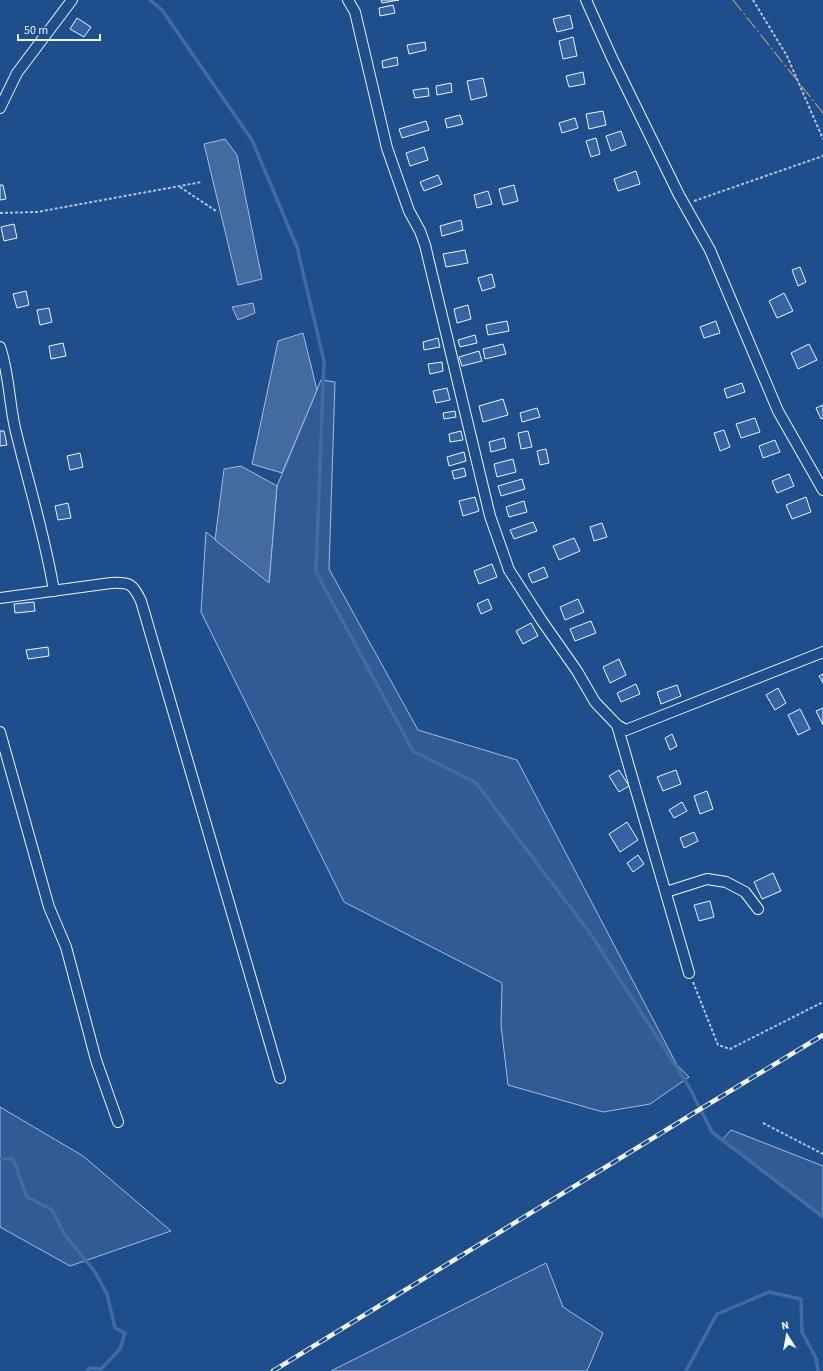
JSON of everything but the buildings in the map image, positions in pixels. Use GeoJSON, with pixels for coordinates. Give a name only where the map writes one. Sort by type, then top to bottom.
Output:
{"type":"FeatureCollection","features":[{"type":"Feature","properties":{"kind":"street"},"geometry":{"type":"LineString","coordinates":[[0,108],[17,73],[72,0]]}},
{"type":"Feature","properties":{"kind":"street"},"geometry":{"type":"LineString","coordinates":[[348,0],[356,12],[387,148],[409,211],[420,231],[425,245],[490,516],[509,570],[542,622],[577,671],[595,702],[617,725],[626,730],[823,652]]}},
{"type":"Feature","properties":{"kind":"street"},"geometry":{"type":"LineString","coordinates":[[586,0],[612,58],[684,204],[710,250],[778,411],[823,490]]}},
{"type":"Feature","properties":{"kind":"street"},"geometry":{"type":"LineString","coordinates":[[0,347],[7,374],[15,426],[49,561],[54,591]]}},
{"type":"Feature","properties":{"kind":"street"},"geometry":{"type":"LineString","coordinates":[[0,598],[122,582],[131,585],[137,592],[141,601],[280,1078]]}},
{"type":"Feature","properties":{"kind":"street"},"geometry":{"type":"LineString","coordinates":[[617,725],[689,973]]}},
{"type":"Feature","properties":{"kind":"street"},"geometry":{"type":"LineString","coordinates":[[0,732],[48,907],[66,947],[96,1060],[118,1122]]}},
{"type":"Feature","properties":{"kind":"street"},"geometry":{"type":"LineString","coordinates":[[666,892],[707,879],[726,882],[745,892],[758,908]]}},
{"type":"Feature","properties":{"kind":"path"},"geometry":{"type":"LineString","coordinates":[[753,0],[787,56],[823,139]]}},
{"type":"Feature","properties":{"kind":"path"},"geometry":{"type":"LineString","coordinates":[[684,204],[823,156]]}},
{"type":"Feature","properties":{"kind":"path"},"geometry":{"type":"LineString","coordinates":[[0,213],[37,212],[202,182]]}},
{"type":"Feature","properties":{"kind":"path"},"geometry":{"type":"LineString","coordinates":[[179,186],[216,211]]}},
{"type":"Feature","properties":{"kind":"path"},"geometry":{"type":"LineString","coordinates":[[689,973],[718,1045],[730,1049],[823,1002]]}},
{"type":"Feature","properties":{"kind":"path"},"geometry":{"type":"LineString","coordinates":[[763,1123],[823,1154]]}},
{"type":"Feature","properties":{"kind":"shaded area"},"geometry":{"type":"Polygon","coordinates":[[[225,139],[237,155],[262,279],[238,285],[204,144],[225,139]]]}},
{"type":"Feature","properties":{"kind":"shaded area"},"geometry":{"type":"Polygon","coordinates":[[[253,303],[255,313],[238,320],[232,307],[253,303]]]}},
{"type":"Feature","properties":{"kind":"shaded area"},"geometry":{"type":"Polygon","coordinates":[[[303,333],[317,390],[282,473],[252,464],[278,341],[303,333]]]}},
{"type":"Feature","properties":{"kind":"shaded area"},"geometry":{"type":"Polygon","coordinates":[[[321,380],[335,382],[329,569],[418,730],[517,760],[677,1065],[689,1077],[650,1104],[603,1112],[508,1085],[501,1025],[502,983],[344,902],[201,612],[206,532],[269,582],[277,486],[321,380]]]}},
{"type":"Feature","properties":{"kind":"shaded area"},"geometry":{"type":"Polygon","coordinates":[[[241,466],[277,486],[269,583],[215,540],[224,469],[241,466]]]}},
{"type":"Feature","properties":{"kind":"shaded area"},"geometry":{"type":"Polygon","coordinates":[[[0,1107],[83,1156],[171,1231],[70,1266],[0,1227],[0,1107]]]}},
{"type":"Feature","properties":{"kind":"shaded area"},"geometry":{"type":"Polygon","coordinates":[[[731,1130],[823,1166],[823,1216],[722,1140],[731,1130]]]}},
{"type":"Feature","properties":{"kind":"shaded area"},"geometry":{"type":"Polygon","coordinates":[[[546,1263],[563,1307],[603,1333],[587,1371],[331,1371],[546,1263]]]}},
{"type":"Feature","properties":{"kind":"waterway"},"geometry":{"type":"LineString","coordinates":[[150,0],[162,10],[252,140],[297,247],[324,361],[316,572],[413,751],[476,783],[590,933],[688,1085],[712,1132],[823,1217]]}},
{"type":"Feature","properties":{"kind":"waterway"},"geometry":{"type":"LineString","coordinates":[[0,1159],[13,1159],[27,1197],[52,1210],[65,1235],[95,1272],[107,1294],[115,1328],[125,1333],[120,1349],[101,1369],[90,1368],[87,1371]]}},
{"type":"Feature","properties":{"kind":"waterway"},"geometry":{"type":"LineString","coordinates":[[686,1371],[717,1314],[769,1292],[801,1299],[802,1332],[816,1358],[818,1371]]}},
{"type":"Feature","properties":{"kind":"railway"},"geometry":{"type":"LineString","coordinates":[[273,1371],[823,1035]]}},
{"type":"Feature","properties":{"kind":"power"},"geometry":{"type":"LineString","coordinates":[[733,0],[823,113]]}}]}
